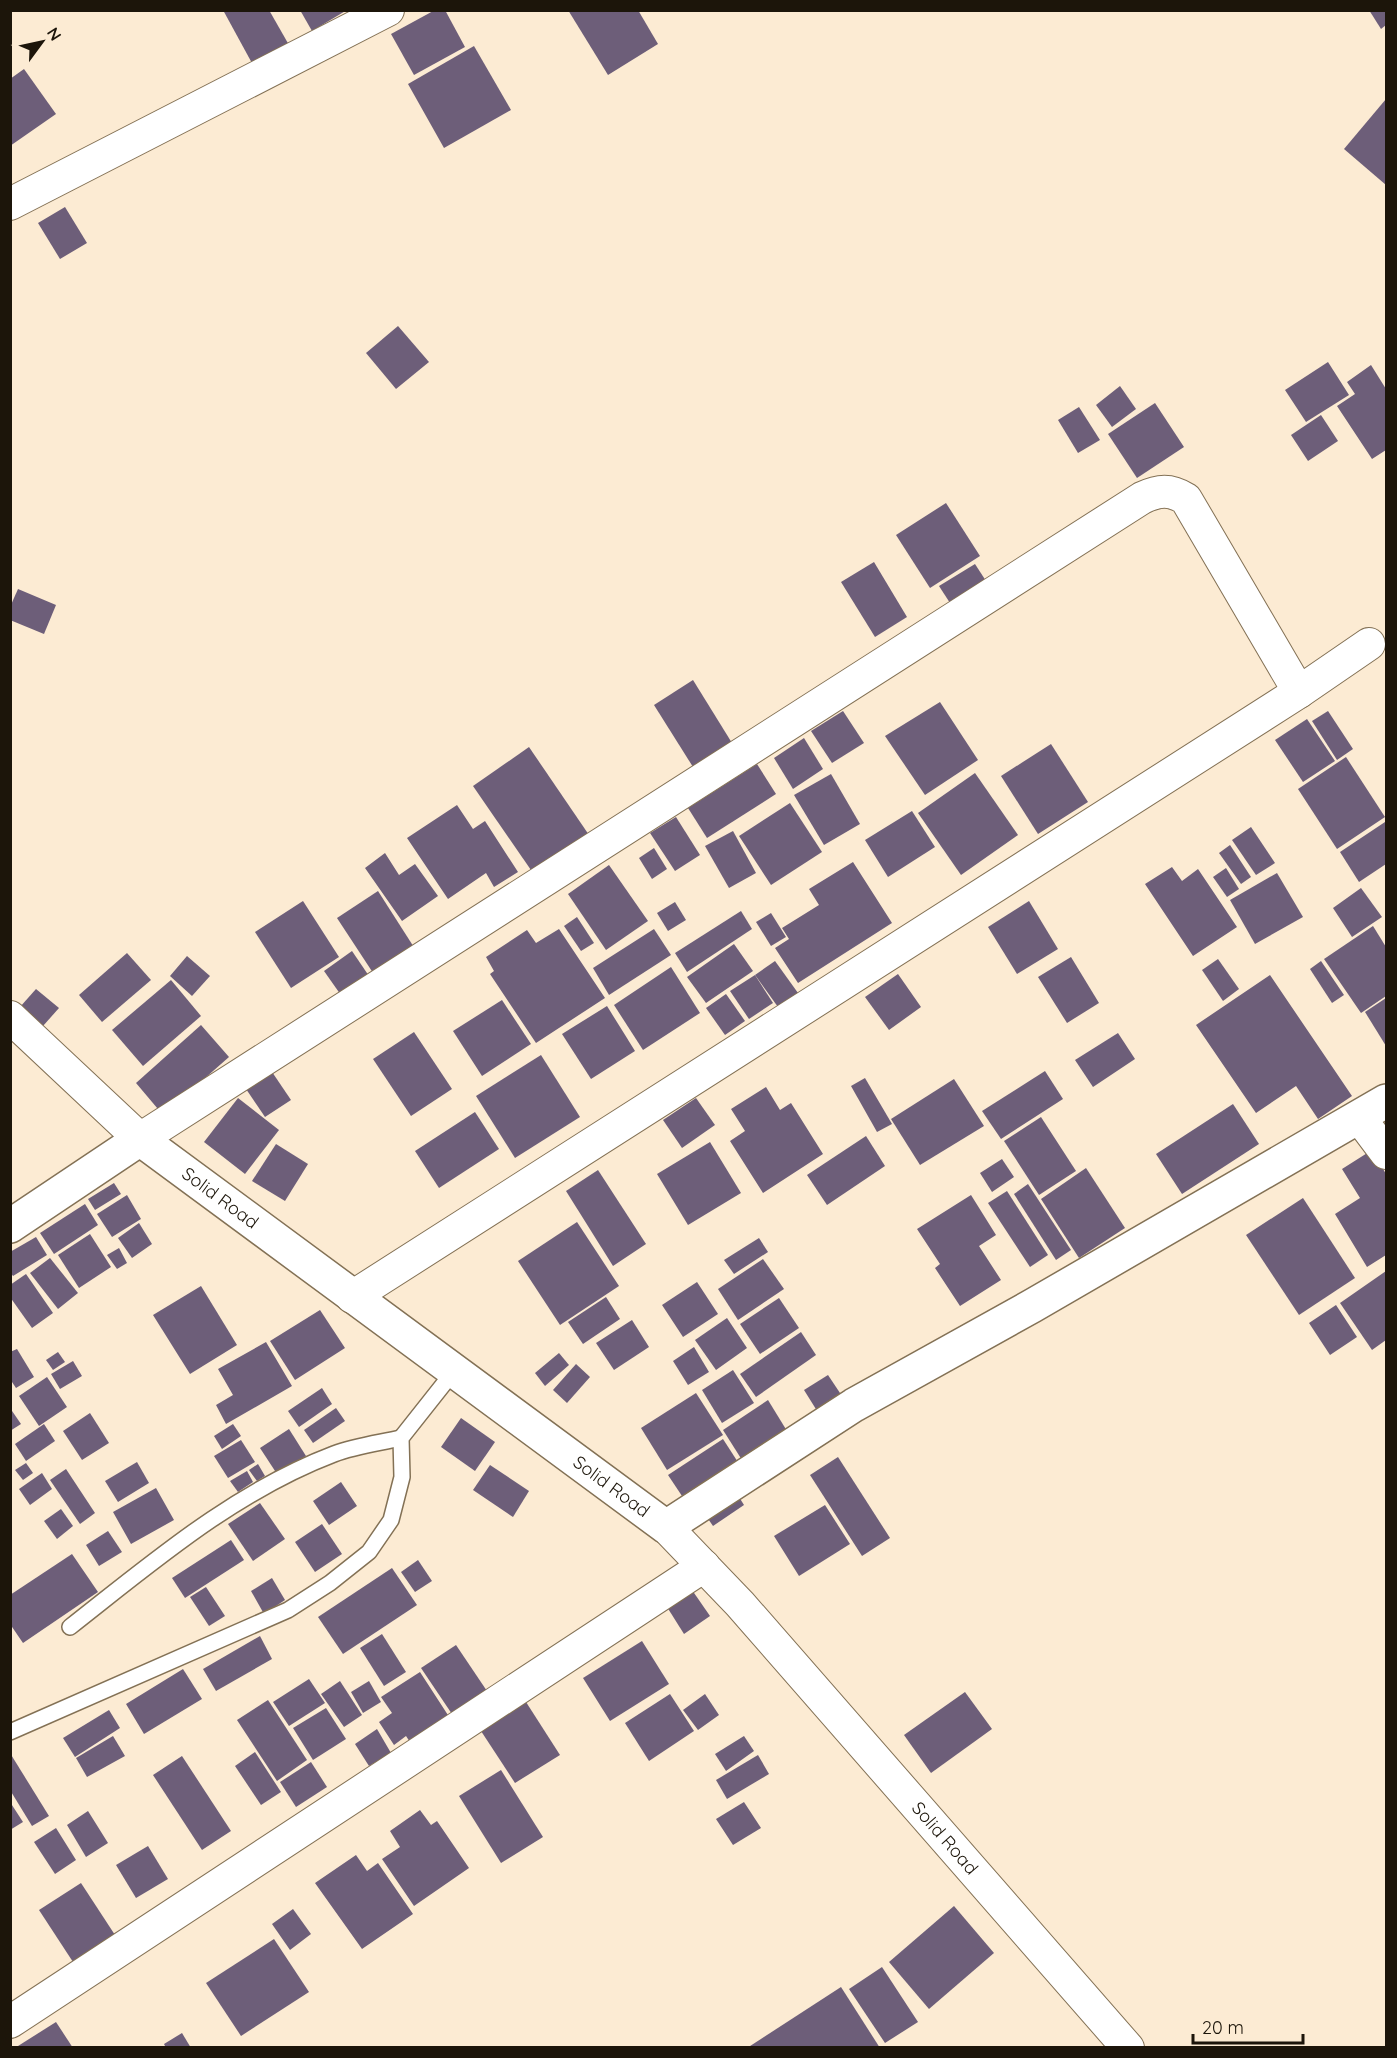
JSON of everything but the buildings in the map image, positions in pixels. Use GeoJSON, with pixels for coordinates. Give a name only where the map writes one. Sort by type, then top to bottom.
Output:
{"type":"FeatureCollection","features":[{"type":"Feature","properties":{"kind":"street"},"geometry":{"type":"LineString","coordinates":[[10,204],[388,10]]}},
{"type":"Feature","properties":{"kind":"street"},"geometry":{"type":"LineString","coordinates":[[10,1226],[140,1139],[1142,498],[1156,492],[1177,493],[1186,499],[1299,692]]}},
{"type":"Feature","properties":{"kind":"street"},"geometry":{"type":"LineString","coordinates":[[352,1297],[1299,692],[1369,644]]}},
{"type":"Feature","properties":{"kind":"street","name":"Solid Road"},"geometry":{"type":"LineString","coordinates":[[10,1017],[140,1139],[666,1527],[740,1604],[1128,2048]]}},
{"type":"Feature","properties":{"kind":"street"},"geometry":{"type":"LineString","coordinates":[[666,1527],[854,1405],[1032,1306],[1386,1101]]}},
{"type":"Feature","properties":{"kind":"street"},"geometry":{"type":"LineString","coordinates":[[1359,1117],[1386,1153]]}},
{"type":"Feature","properties":{"kind":"street"},"geometry":{"type":"LineString","coordinates":[[10,2022],[705,1566]]}},
{"type":"Feature","properties":{"kind":"lane"},"geometry":{"type":"LineString","coordinates":[[70,1627],[169,1548],[262,1489],[336,1452],[401,1438],[454,1371]]}},
{"type":"Feature","properties":{"kind":"lane"},"geometry":{"type":"LineString","coordinates":[[10,1732],[288,1610],[330,1583],[369,1552],[392,1520],[402,1477],[401,1438]]}}]}
